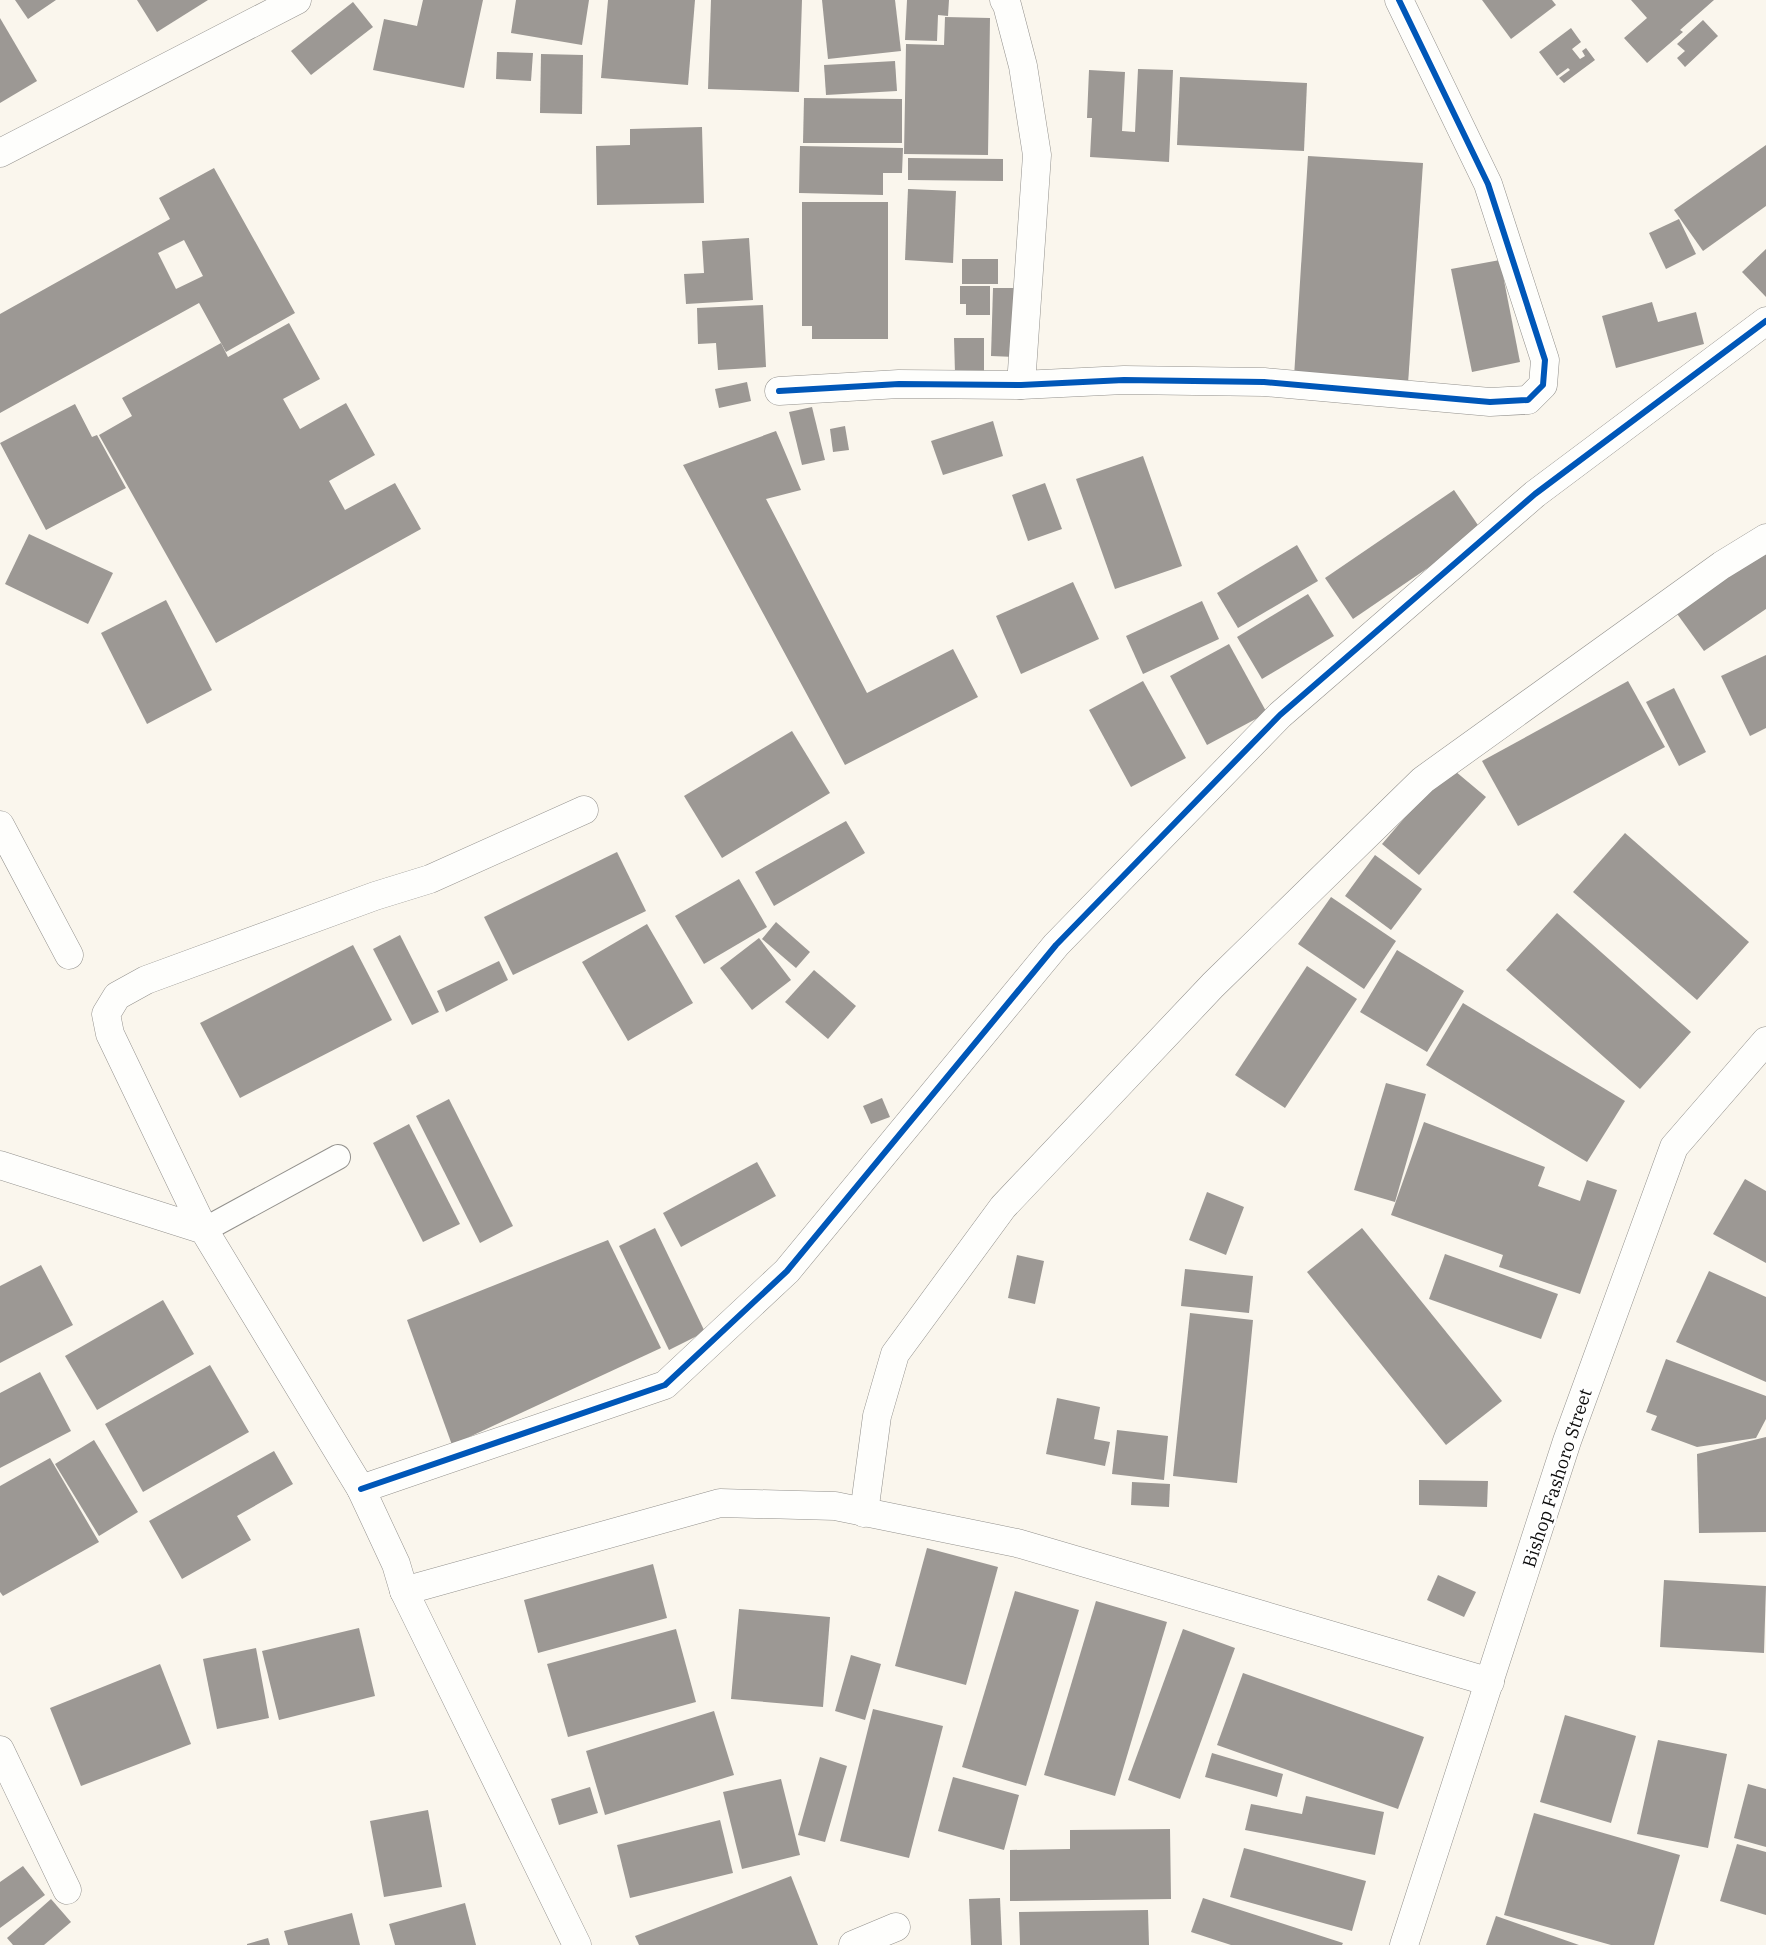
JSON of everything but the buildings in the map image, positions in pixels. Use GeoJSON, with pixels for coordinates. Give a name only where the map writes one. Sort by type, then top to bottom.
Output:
{"type":"FeatureCollection","features":[{"type":"Feature","properties":{"kind":"street"},"geometry":{"type":"LineString","coordinates":[[0,153],[297,0]]}},
{"type":"Feature","properties":{"kind":"street"},"geometry":{"type":"LineString","coordinates":[[1004,0],[1023,66],[1037,154],[1021,385]]}},
{"type":"Feature","properties":{"kind":"street"},"geometry":{"type":"LineString","coordinates":[[779,391],[899,384],[1021,385],[1124,380],[1264,382],[1490,402],[1528,400],[1543,385],[1546,360],[1488,184],[1399,0]]}},
{"type":"Feature","properties":{"kind":"street"},"geometry":{"type":"LineString","coordinates":[[361,1489],[665,1385],[787,1271],[1056,945],[1280,716],[1535,494],[1766,321]]}},
{"type":"Feature","properties":{"kind":"street"},"geometry":{"type":"LineString","coordinates":[[864,1513],[877,1416],[895,1354],[1002,1207],[1213,985],[1423,780],[1722,565],[1766,538]]}},
{"type":"Feature","properties":{"kind":"street"},"geometry":{"type":"LineString","coordinates":[[577,1945],[404,1591],[396,1564],[361,1489],[204,1230],[110,1034],[106,1014],[118,996],[146,980],[375,896],[430,879],[584,810]]}},
{"type":"Feature","properties":{"kind":"street"},"geometry":{"type":"LineString","coordinates":[[0,825],[69,955]]}},
{"type":"Feature","properties":{"kind":"street","name":"Bishop Fashoro Street"},"geometry":{"type":"LineString","coordinates":[[1404,1945],[1567,1441],[1674,1148],[1766,1041]]}},
{"type":"Feature","properties":{"kind":"street"},"geometry":{"type":"LineString","coordinates":[[0,1165],[204,1230]]}},
{"type":"Feature","properties":{"kind":"street"},"geometry":{"type":"LineString","coordinates":[[404,1591],[720,1503],[835,1506],[1017,1542],[1490,1682]]}},
{"type":"Feature","properties":{"kind":"street"},"geometry":{"type":"LineString","coordinates":[[0,1750],[67,1890]]}},
{"type":"Feature","properties":{"kind":"street"},"geometry":{"type":"LineString","coordinates":[[852,1945],[896,1927]]}},
{"type":"Feature","properties":{"kind":"lane"},"geometry":{"type":"LineString","coordinates":[[204,1230],[338,1156]]}},
{"type":"Feature","properties":{"kind":"cycle path"},"geometry":{"type":"LineString","coordinates":[[779,391],[899,384],[1021,385],[1124,380],[1264,382],[1490,402],[1528,400],[1543,385],[1545,360],[1488,184],[1399,0]]}},
{"type":"Feature","properties":{"kind":"cycle path"},"geometry":{"type":"LineString","coordinates":[[361,1489],[665,1385],[787,1271],[1056,945],[1280,715],[1535,494],[1766,321]]}}]}
